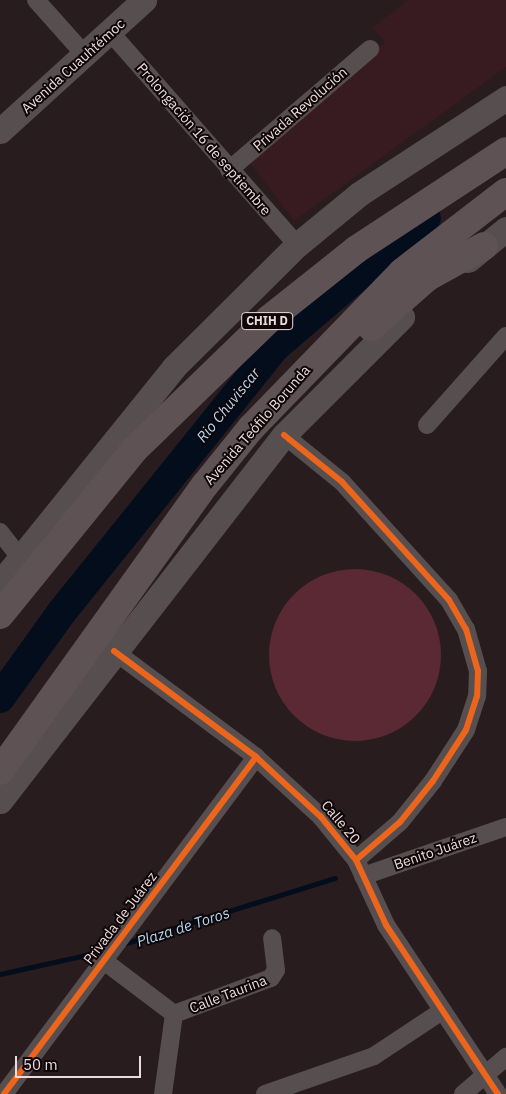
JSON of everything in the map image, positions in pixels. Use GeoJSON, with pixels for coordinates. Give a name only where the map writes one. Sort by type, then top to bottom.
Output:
{"type":"FeatureCollection","features":[{"type":"Feature","properties":{"kind":"main road","name":"Avenida Cuauhtémoc"},"geometry":{"type":"LineString","coordinates":[[0,131],[111,33],[144,0]]}},
{"type":"Feature","properties":{"kind":"main road"},"geometry":{"type":"LineString","coordinates":[[0,582],[174,367],[297,245],[359,194],[506,98]]}},
{"type":"Feature","properties":{"kind":"main road","name":"CHIH D"},"geometry":{"type":"LineString","coordinates":[[0,615],[62,533],[135,450],[269,319],[356,249],[506,151]]}},
{"type":"Feature","properties":{"kind":"main road","name":"Avenida Teófilo Borunda"},"geometry":{"type":"LineString","coordinates":[[0,771],[251,428],[353,319],[439,241],[506,192]]}},
{"type":"Feature","properties":{"kind":"main road","name":"Avenida Teófilo Borunda"},"geometry":{"type":"LineString","coordinates":[[0,801],[284,435],[378,338],[506,229]]}},
{"type":"Feature","properties":{"kind":"main road"},"geometry":{"type":"LineString","coordinates":[[155,557],[184,535],[356,341],[428,277],[484,246]]}},
{"type":"Feature","properties":{"kind":"street"},"geometry":{"type":"LineString","coordinates":[[36,0],[85,55]]}},
{"type":"Feature","properties":{"kind":"street","name":"Prolongación 16 de septiembre"},"geometry":{"type":"LineString","coordinates":[[111,33],[229,170],[297,245]]}},
{"type":"Feature","properties":{"kind":"street","name":"Privada Revolución"},"geometry":{"type":"LineString","coordinates":[[229,170],[370,49]]}},
{"type":"Feature","properties":{"kind":"street"},"geometry":{"type":"LineString","coordinates":[[427,425],[506,336]]}},
{"type":"Feature","properties":{"kind":"street"},"geometry":{"type":"LineString","coordinates":[[284,435],[342,482],[449,600],[466,629],[478,670],[477,696],[466,730],[433,781],[360,868]]}},
{"type":"Feature","properties":{"kind":"street"},"geometry":{"type":"LineString","coordinates":[[0,532],[20,556]]}},
{"type":"Feature","properties":{"kind":"street","name":"Calle 20"},"geometry":{"type":"LineString","coordinates":[[114,652],[256,757],[298,792],[360,868],[386,925],[498,1094]]}},
{"type":"Feature","properties":{"kind":"street","name":"Privada de Juárez"},"geometry":{"type":"LineString","coordinates":[[4,1094],[256,757]]}},
{"type":"Feature","properties":{"kind":"street","name":"Benito Juárez"},"geometry":{"type":"LineString","coordinates":[[360,868],[505,832]]}},
{"type":"Feature","properties":{"kind":"street","name":"Calle Taurina"},"geometry":{"type":"LineString","coordinates":[[174,1014],[274,975],[272,938]]}},
{"type":"Feature","properties":{"kind":"street","name":"Calle Taurina"},"geometry":{"type":"LineString","coordinates":[[104,961],[174,1014]]}},
{"type":"Feature","properties":{"kind":"street"},"geometry":{"type":"LineString","coordinates":[[265,1094],[374,1056],[442,1012]]}},
{"type":"Feature","properties":{"kind":"street","name":"Calle Taurina"},"geometry":{"type":"LineString","coordinates":[[163,1094],[161,1080],[174,1014]]}},
{"type":"Feature","properties":{"kind":"street"},"geometry":{"type":"LineString","coordinates":[[463,1094],[506,1057]]}},
{"type":"Feature","properties":{"kind":"shaded area"},"geometry":{"type":"Polygon","coordinates":[[[408,0],[506,0],[506,67],[294,221],[248,160],[385,42],[373,28],[408,0]]]}},
{"type":"Feature","properties":{"kind":"shaded area"},"geometry":{"type":"Polygon","coordinates":[[[347,569],[363,569],[388,575],[396,579],[410,588],[422,600],[435,622],[441,655],[435,688],[422,710],[410,722],[388,735],[363,741],[347,741],[322,735],[314,731],[300,722],[288,710],[275,688],[269,663],[269,647],[275,622],[279,614],[288,600],[300,588],[322,575],[347,569]]]}},
{"type":"Feature","properties":{"kind":"waterway","name":"Rio Chuviscar"},"geometry":{"type":"LineString","coordinates":[[0,698],[61,613],[276,346],[426,218]]}},
{"type":"Feature","properties":{"kind":"waterway","name":"Plaza de Toros"},"geometry":{"type":"LineString","coordinates":[[123,944],[335,878]]}},
{"type":"Feature","properties":{"kind":"waterway","name":"Plaza de Toros"},"geometry":{"type":"LineString","coordinates":[[0,974],[104,951]]}},
{"type":"Feature","properties":{"kind":"cycle path"},"geometry":{"type":"LineString","coordinates":[[284,435],[342,482],[449,600],[466,629],[478,671],[477,696],[466,730],[433,781],[400,822],[356,860]]}},
{"type":"Feature","properties":{"kind":"cycle path"},"geometry":{"type":"LineString","coordinates":[[114,651],[256,757],[321,817],[356,860],[386,925],[498,1094]]}},
{"type":"Feature","properties":{"kind":"cycle path"},"geometry":{"type":"LineString","coordinates":[[4,1094],[256,757]]}}]}
